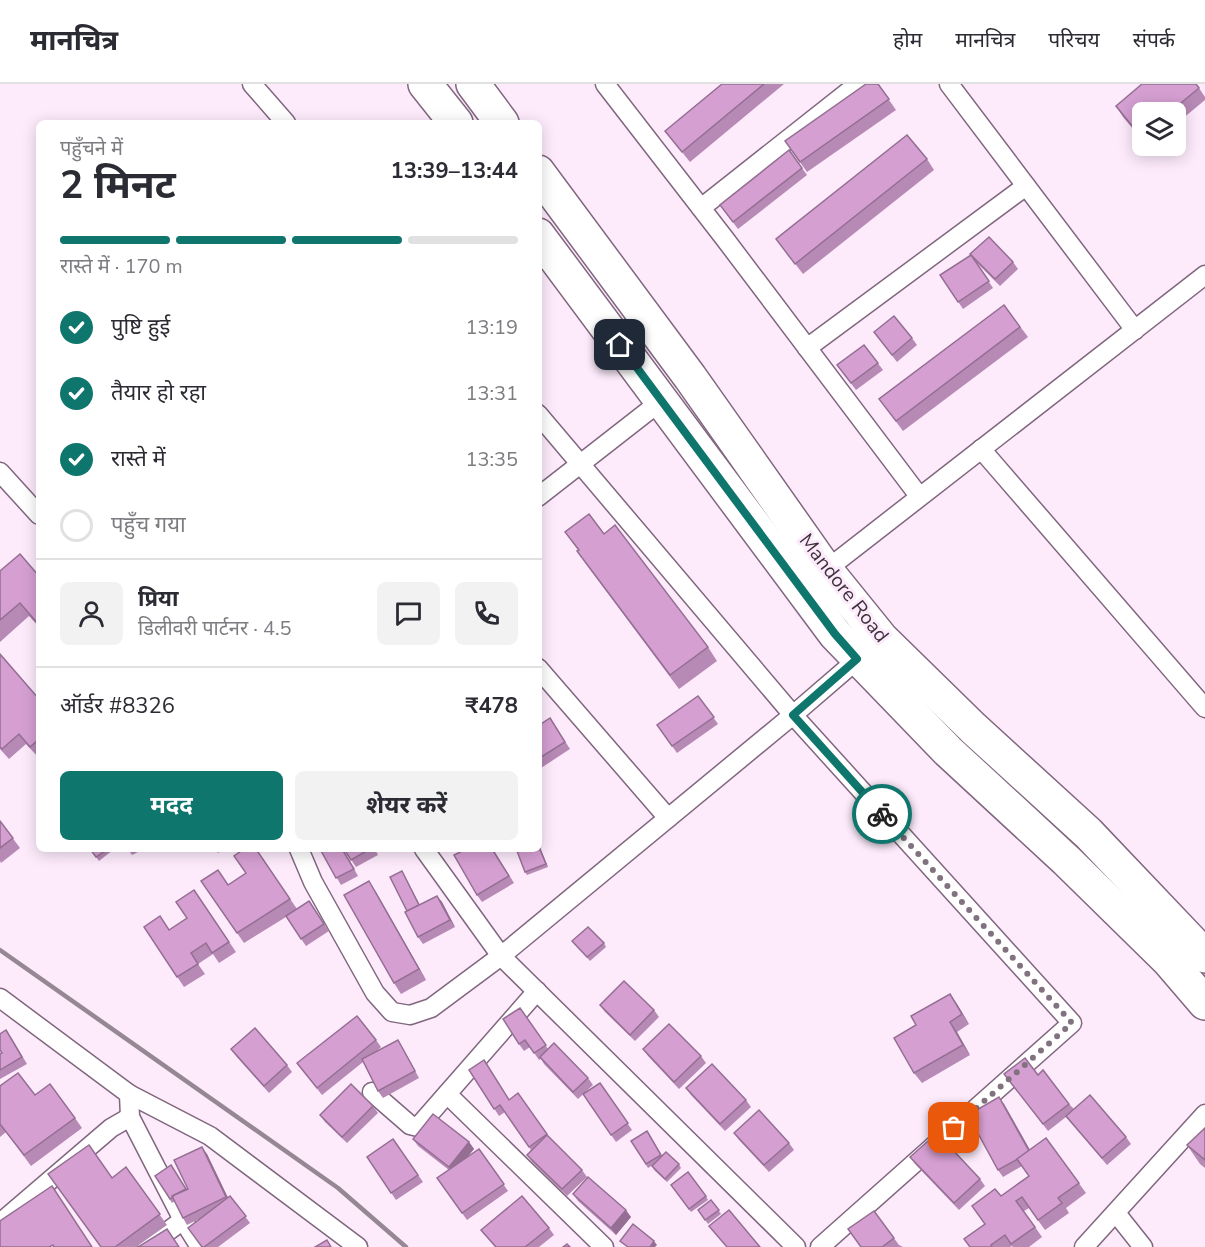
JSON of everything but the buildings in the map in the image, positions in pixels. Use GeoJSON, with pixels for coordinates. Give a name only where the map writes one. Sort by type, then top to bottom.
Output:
{"type":"FeatureCollection","features":[{"type":"Feature","properties":{"kind":"highway"},"geometry":{"type":"LineString","coordinates":[[425,84],[454,120]]}},
{"type":"Feature","properties":{"kind":"highway"},"geometry":{"type":"LineString","coordinates":[[473,84],[500,120]]}},
{"type":"Feature","properties":{"kind":"highway","name":"Mandore Road"},"geometry":{"type":"LineString","coordinates":[[542,177],[690,377],[826,570],[869,648],[948,751],[1066,860],[1169,961],[1205,1003]]}},
{"type":"Feature","properties":{"kind":"highway","name":"Mandore Road"},"geometry":{"type":"LineString","coordinates":[[542,240],[835,634],[869,648],[972,728],[1088,833],[1205,956]]}},
{"type":"Feature","properties":{"kind":"street"},"geometry":{"type":"LineString","coordinates":[[252,84],[283,120]]}},
{"type":"Feature","properties":{"kind":"street"},"geometry":{"type":"LineString","coordinates":[[605,84],[919,496]]}},
{"type":"Feature","properties":{"kind":"street"},"geometry":{"type":"LineString","coordinates":[[701,208],[858,84]]}},
{"type":"Feature","properties":{"kind":"street"},"geometry":{"type":"LineString","coordinates":[[949,84],[1135,330]]}},
{"type":"Feature","properties":{"kind":"street"},"geometry":{"type":"LineString","coordinates":[[807,348],[1026,186]]}},
{"type":"Feature","properties":{"kind":"street"},"geometry":{"type":"LineString","coordinates":[[826,570],[1205,275]]}},
{"type":"Feature","properties":{"kind":"street"},"geometry":{"type":"LineString","coordinates":[[542,494],[661,401]]}},
{"type":"Feature","properties":{"kind":"street"},"geometry":{"type":"LineString","coordinates":[[542,419],[793,715],[1072,1023],[820,1247]]}},
{"type":"Feature","properties":{"kind":"street"},"geometry":{"type":"LineString","coordinates":[[981,449],[1205,708]]}},
{"type":"Feature","properties":{"kind":"street"},"geometry":{"type":"LineString","coordinates":[[0,472],[36,512]]}},
{"type":"Feature","properties":{"kind":"street"},"geometry":{"type":"LineString","coordinates":[[300,852],[313,882],[375,993],[392,1012],[410,1016],[431,1008],[501,956],[793,715],[869,648]]}},
{"type":"Feature","properties":{"kind":"street"},"geometry":{"type":"LineString","coordinates":[[542,673],[668,818]]}},
{"type":"Feature","properties":{"kind":"street"},"geometry":{"type":"LineString","coordinates":[[426,852],[501,956],[796,1247]]}},
{"type":"Feature","properties":{"kind":"street"},"geometry":{"type":"LineString","coordinates":[[372,1092],[410,1125],[418,1127],[537,991]]}},
{"type":"Feature","properties":{"kind":"street"},"geometry":{"type":"LineString","coordinates":[[0,998],[129,1094],[210,1136],[358,1247]]}},
{"type":"Feature","properties":{"kind":"street"},"geometry":{"type":"LineString","coordinates":[[129,1094],[130,1117],[183,1220],[200,1247]]}},
{"type":"Feature","properties":{"kind":"street"},"geometry":{"type":"LineString","coordinates":[[447,1094],[604,1247]]}},
{"type":"Feature","properties":{"kind":"street"},"geometry":{"type":"LineString","coordinates":[[1084,1247],[1205,1114]]}},
{"type":"Feature","properties":{"kind":"street"},"geometry":{"type":"LineString","coordinates":[[0,1223],[111,1128],[130,1117]]}},
{"type":"Feature","properties":{"kind":"street"},"geometry":{"type":"LineString","coordinates":[[1116,1213],[1143,1247]]}},
{"type":"Feature","properties":{"kind":"street"},"geometry":{"type":"LineString","coordinates":[[147,1247],[183,1220]]}},
{"type":"Feature","properties":{"kind":"railway"},"geometry":{"type":"LineString","coordinates":[[0,950],[338,1188],[406,1247]]}},
{"type":"Feature","properties":{"kind":"way so far"},"geometry":{"type":"LineString","coordinates":[[882,814],[1072,1023],[954,1128]]}},
{"type":"Feature","properties":{"kind":"route"},"geometry":{"type":"LineString","coordinates":[[620,345],[835,634],[857,659],[793,715],[882,814]]}}]}
